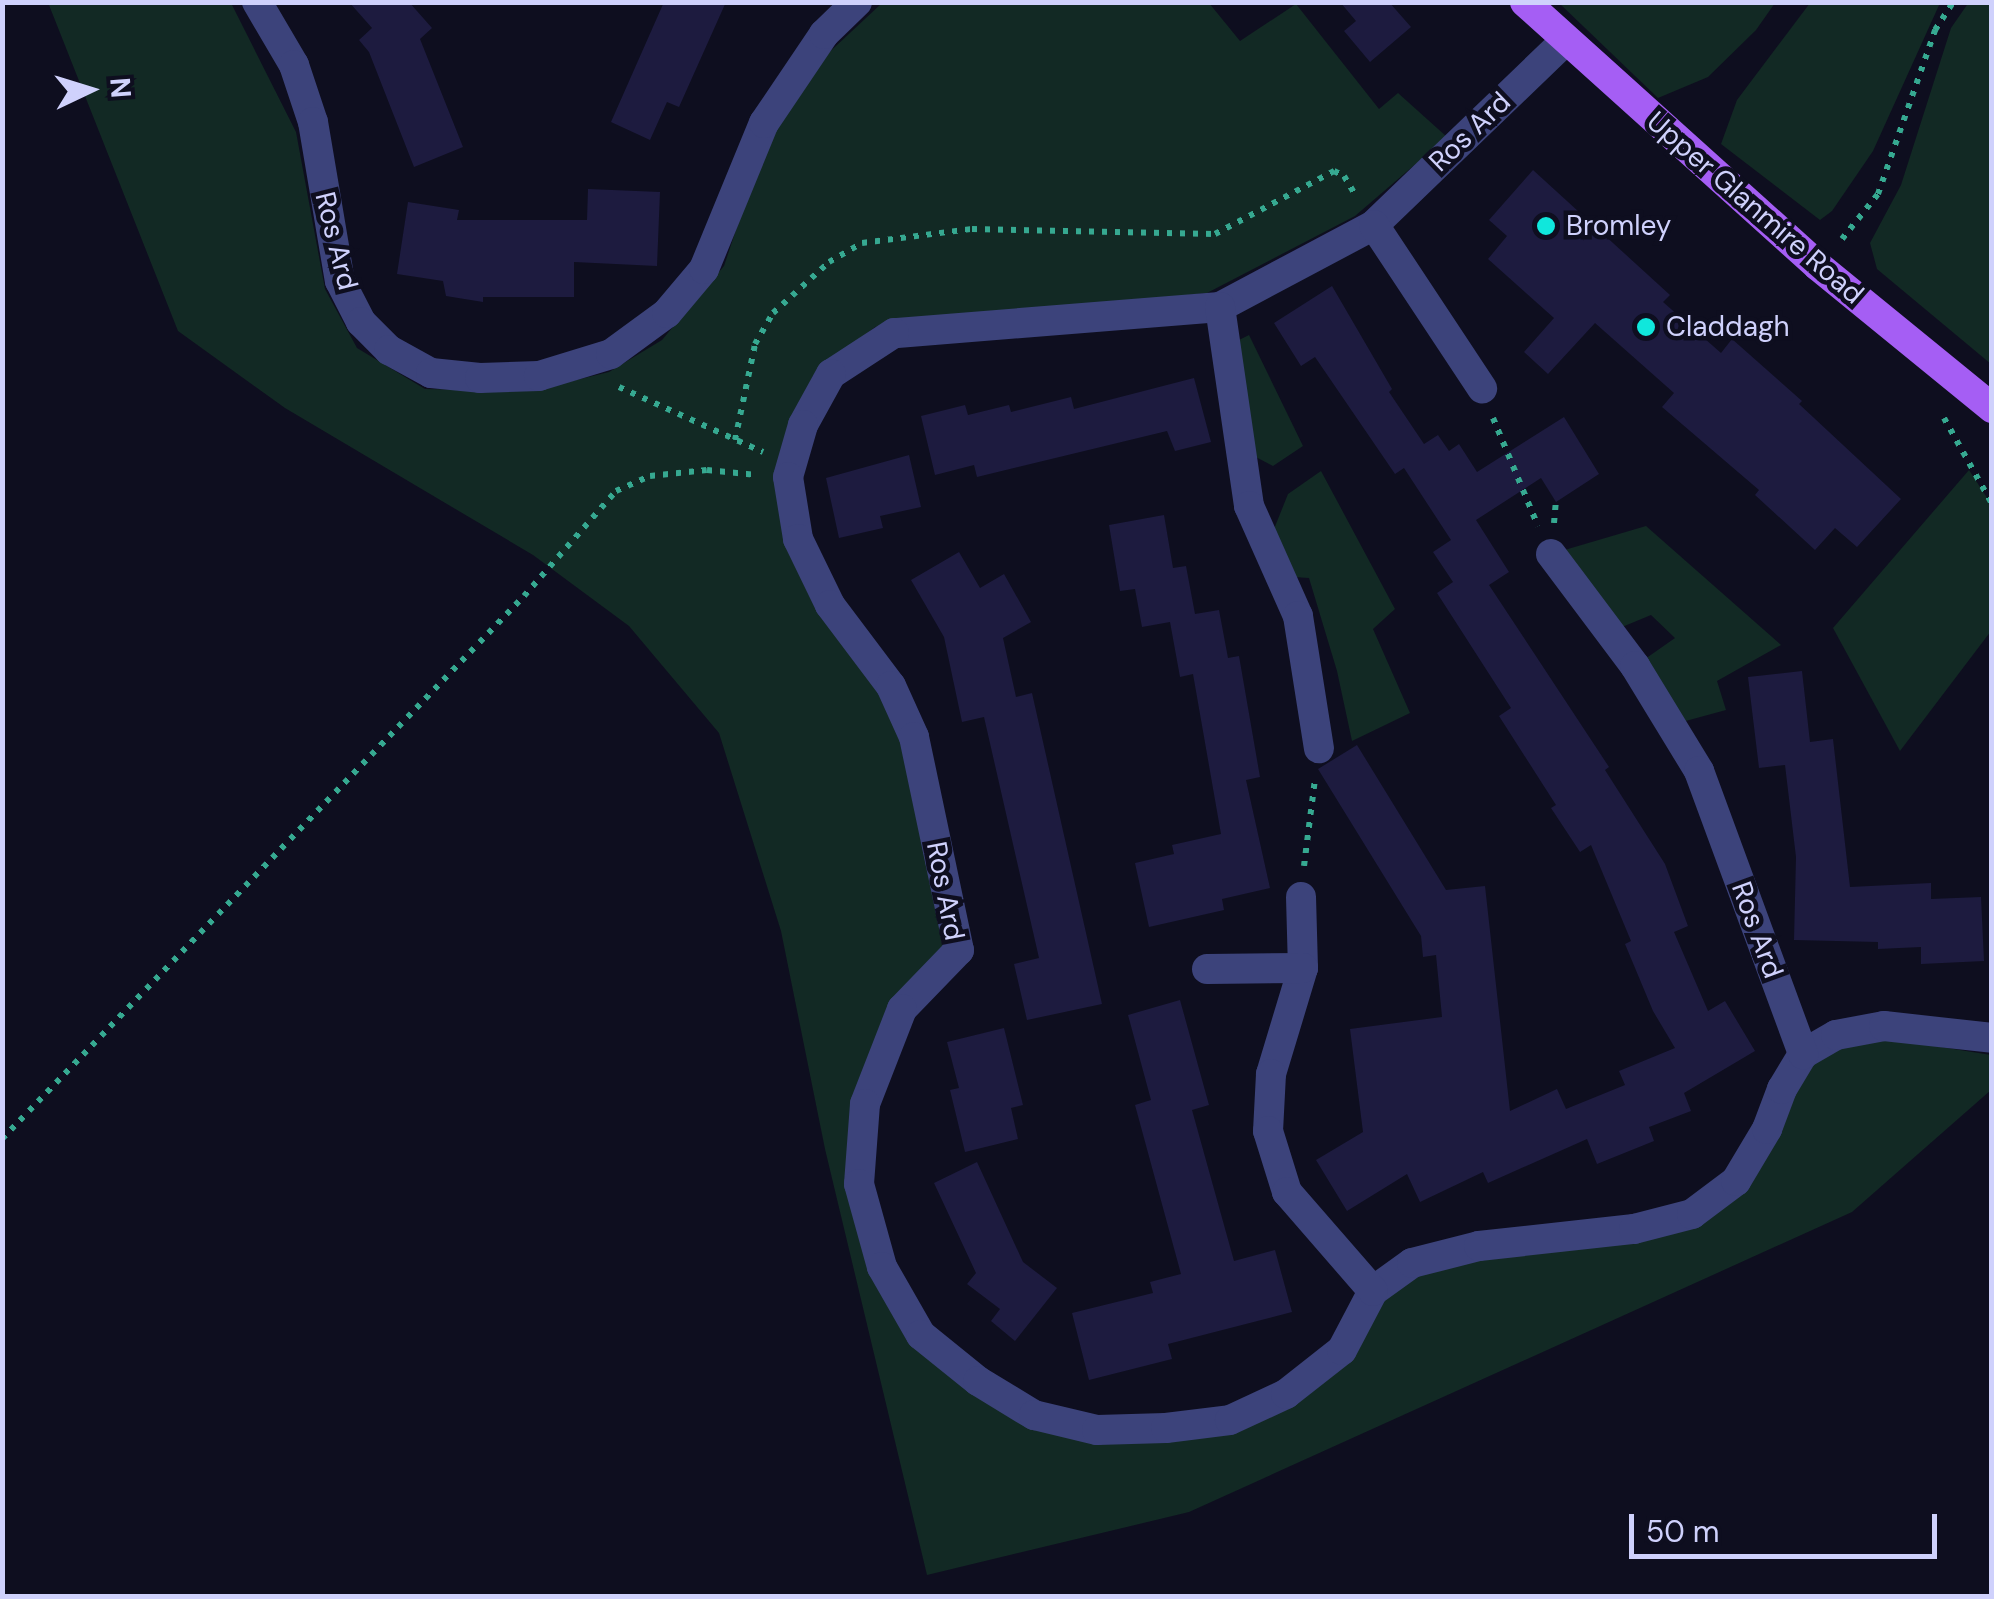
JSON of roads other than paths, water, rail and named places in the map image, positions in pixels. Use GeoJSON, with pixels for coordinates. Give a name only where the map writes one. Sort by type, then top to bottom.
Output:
{"type":"FeatureCollection","features":[{"type":"Feature","properties":{"kind":"main road","name":"Upper Glanmire Road"},"geometry":{"type":"LineString","coordinates":[[1525,2],[1818,266],[1992,408]]}},
{"type":"Feature","properties":{"kind":"street","name":"Ros Ard"},"geometry":{"type":"LineString","coordinates":[[257,2],[294,65],[313,122],[340,281],[361,322],[389,350],[430,373],[538,376],[611,354],[668,313],[704,270],[764,123],[824,34],[857,2]]}},
{"type":"Feature","properties":{"kind":"street","name":"Ros Ard"},"geometry":{"type":"LineString","coordinates":[[1552,554],[1636,666],[1699,772],[1803,1054],[1782,1089],[1768,1129],[1736,1181],[1692,1214],[1634,1229],[1479,1246],[1412,1263],[1373,1292],[1342,1350],[1286,1394],[1230,1420],[1166,1428],[1097,1430],[1034,1415],[978,1382],[921,1335],[882,1267],[859,1184],[865,1104],[902,1009],[959,950],[914,737],[891,686],[830,605],[798,539],[790,471],[803,425],[831,374],[894,334],[1220,307],[1374,225],[1566,40]]}},
{"type":"Feature","properties":{"kind":"street"},"geometry":{"type":"LineString","coordinates":[[1374,225],[1482,388]]}},
{"type":"Feature","properties":{"kind":"street"},"geometry":{"type":"LineString","coordinates":[[1220,307],[1250,506],[1298,616],[1318,748]]}},
{"type":"Feature","properties":{"kind":"street"},"geometry":{"type":"LineString","coordinates":[[1301,897],[1303,968],[1271,1074],[1268,1131],[1287,1192],[1373,1292]]}},
{"type":"Feature","properties":{"kind":"street"},"geometry":{"type":"LineString","coordinates":[[1207,969],[1303,968]]}},
{"type":"Feature","properties":{"kind":"street"},"geometry":{"type":"LineString","coordinates":[[1803,1054],[1836,1035],[1884,1026],[1992,1038]]}},
{"type":"Feature","properties":{"kind":"place","name":"Bromley"},"geometry":{"type":"Point","coordinates":[1546,226]}},
{"type":"Feature","properties":{"kind":"place","name":"Claddagh"},"geometry":{"type":"Point","coordinates":[1646,327]}}]}
